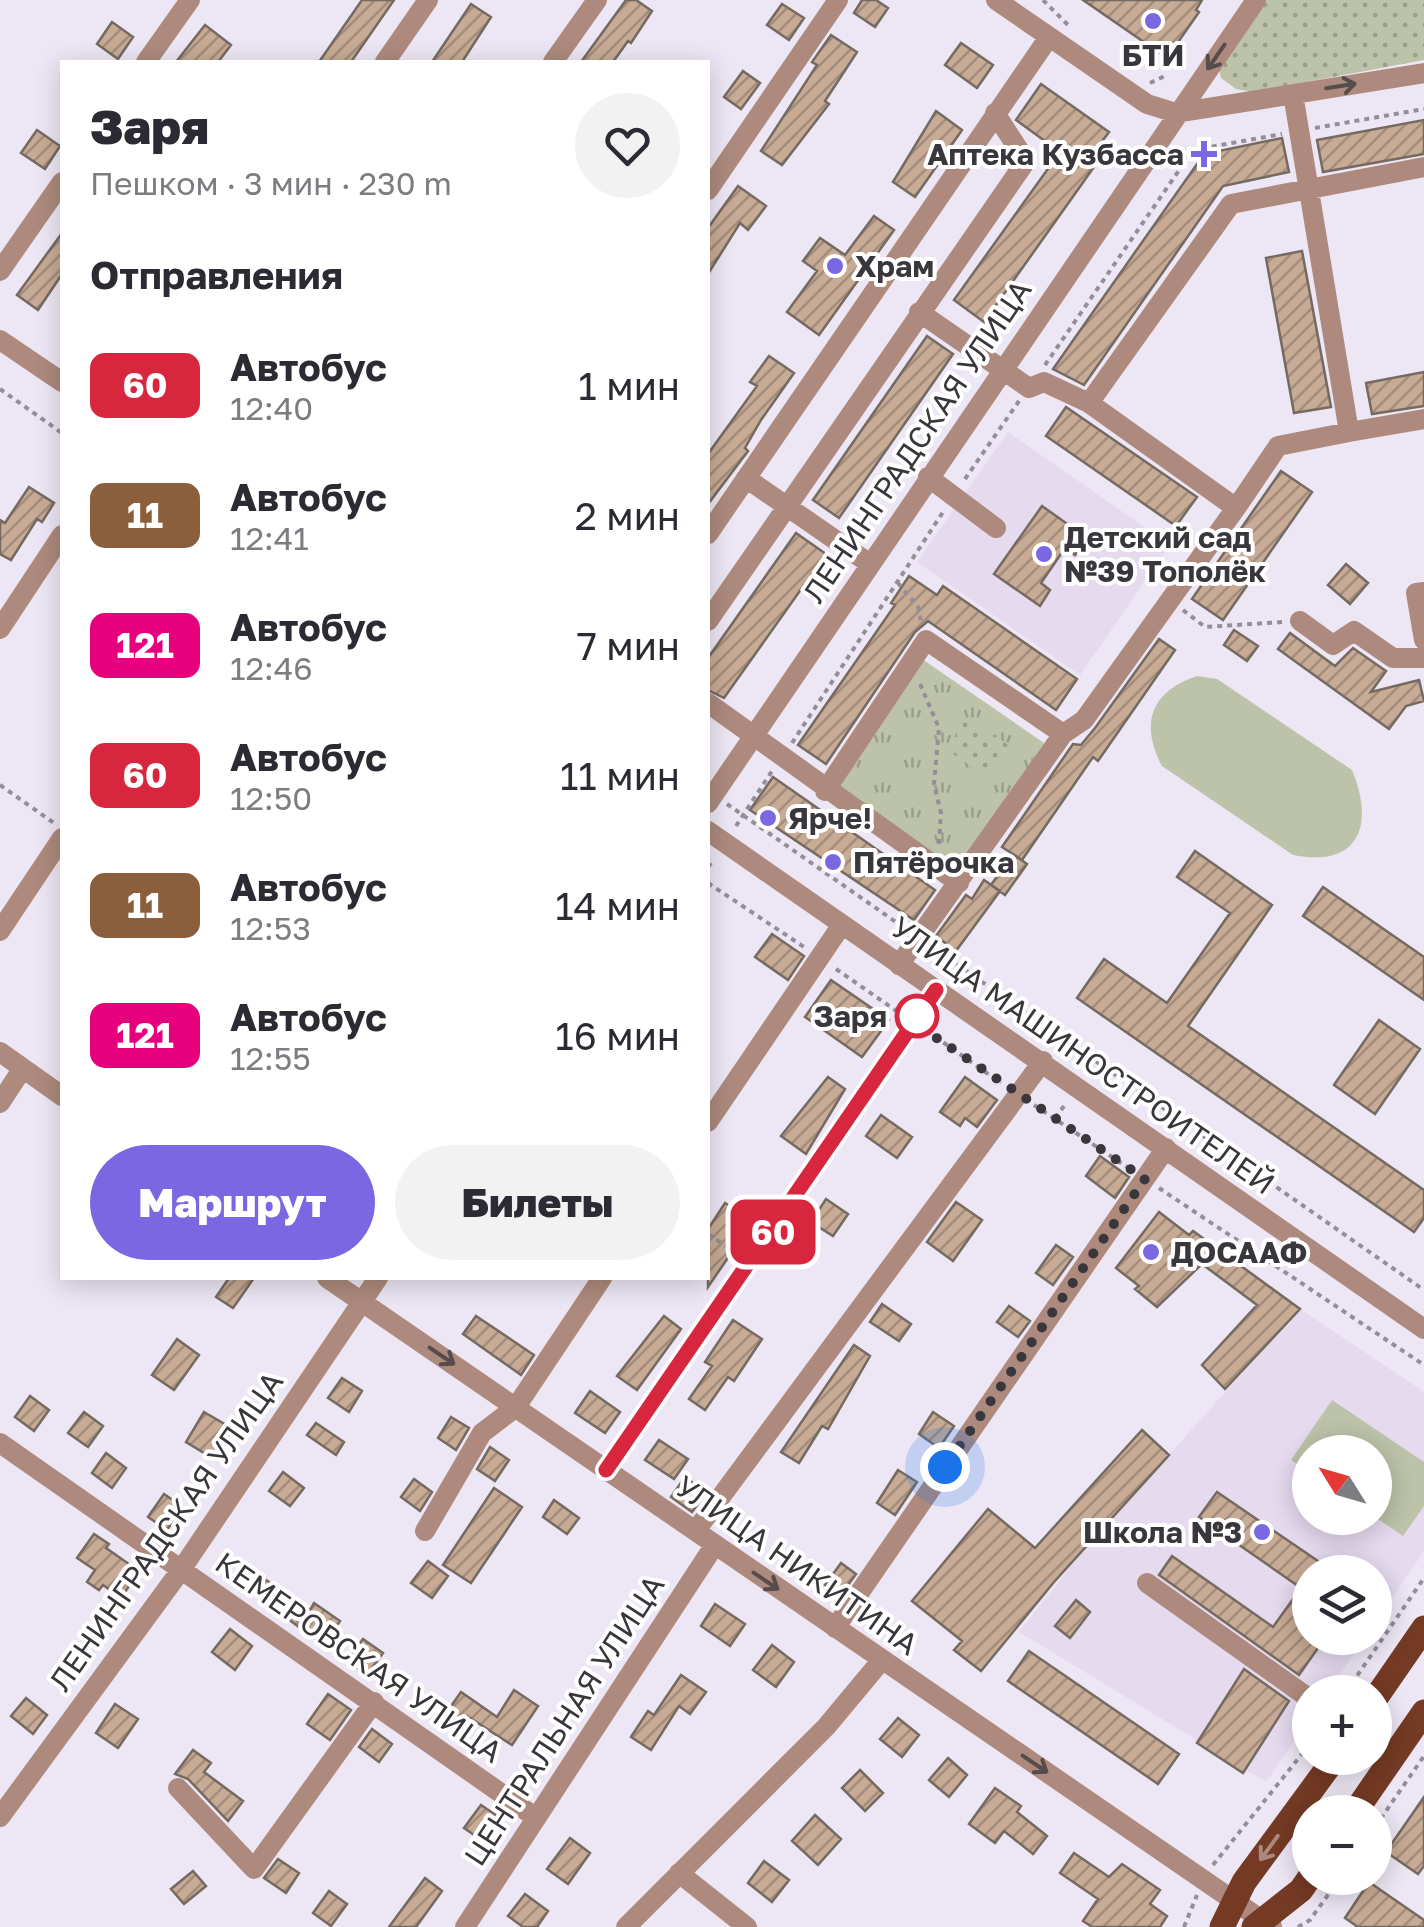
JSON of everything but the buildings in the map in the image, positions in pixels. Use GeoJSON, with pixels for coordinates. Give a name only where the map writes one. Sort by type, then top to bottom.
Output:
{"type":"FeatureCollection","features":[{"type":"Feature","properties":{"kind":"main road"},"geometry":{"type":"LineString","coordinates":[[1392,1675],[1424,1628]]}},
{"type":"Feature","properties":{"kind":"main road"},"geometry":{"type":"LineString","coordinates":[[1367,1795],[1424,1712]]}},
{"type":"Feature","properties":{"kind":"main road"},"geometry":{"type":"LineString","coordinates":[[1222,1927],[1234,1898],[1323,1775]]}},
{"type":"Feature","properties":{"kind":"main road"},"geometry":{"type":"LineString","coordinates":[[1263,1925],[1292,1895]]}},
{"type":"Feature","properties":{"kind":"street"},"geometry":{"type":"LineString","coordinates":[[147,60],[190,0]]}},
{"type":"Feature","properties":{"kind":"street"},"geometry":{"type":"LineString","coordinates":[[386,60],[428,0]]}},
{"type":"Feature","properties":{"kind":"street"},"geometry":{"type":"LineString","coordinates":[[554,60],[597,0]]}},
{"type":"Feature","properties":{"kind":"street"},"geometry":{"type":"LineString","coordinates":[[710,187],[838,0]]}},
{"type":"Feature","properties":{"kind":"street"},"geometry":{"type":"LineString","coordinates":[[996,0],[1146,104],[1176,114],[1424,73]]}},
{"type":"Feature","properties":{"kind":"street","name":"ЛЕНИНГРАДСКАЯ УЛИЦА"},"geometry":{"type":"LineString","coordinates":[[710,799],[1256,0]]}},
{"type":"Feature","properties":{"kind":"street"},"geometry":{"type":"LineString","coordinates":[[710,531],[1049,37]]}},
{"type":"Feature","properties":{"kind":"street"},"geometry":{"type":"LineString","coordinates":[[1292,94],[1349,432]]}},
{"type":"Feature","properties":{"kind":"street"},"geometry":{"type":"LineString","coordinates":[[710,618],[1026,161],[995,113]]}},
{"type":"Feature","properties":{"kind":"street"},"geometry":{"type":"LineString","coordinates":[[1089,403],[1232,204],[1424,167]]}},
{"type":"Feature","properties":{"kind":"street"},"geometry":{"type":"LineString","coordinates":[[0,271],[60,185]]}},
{"type":"Feature","properties":{"kind":"street"},"geometry":{"type":"LineString","coordinates":[[918,312],[1029,388],[1044,382],[1089,403],[1236,508]]}},
{"type":"Feature","properties":{"kind":"street"},"geometry":{"type":"LineString","coordinates":[[0,340],[60,381]]}},
{"type":"Feature","properties":{"kind":"street"},"geometry":{"type":"LineString","coordinates":[[899,964],[1062,734],[1084,720],[1171,602],[1278,446],[1424,419]]}},
{"type":"Feature","properties":{"kind":"street"},"geometry":{"type":"LineString","coordinates":[[928,477],[996,528]]}},
{"type":"Feature","properties":{"kind":"street"},"geometry":{"type":"LineString","coordinates":[[746,478],[870,564]]}},
{"type":"Feature","properties":{"kind":"street"},"geometry":{"type":"LineString","coordinates":[[0,629],[60,539]]}},
{"type":"Feature","properties":{"kind":"street"},"geometry":{"type":"LineString","coordinates":[[1424,592],[1416,593],[1424,640]]}},
{"type":"Feature","properties":{"kind":"street"},"geometry":{"type":"LineString","coordinates":[[1300,621],[1333,645],[1354,631],[1394,658],[1424,658]]}},
{"type":"Feature","properties":{"kind":"street"},"geometry":{"type":"LineString","coordinates":[[825,791],[926,640],[1062,734]]}},
{"type":"Feature","properties":{"kind":"street"},"geometry":{"type":"LineString","coordinates":[[710,705],[751,738],[959,883]]}},
{"type":"Feature","properties":{"kind":"street","name":"УЛИЦА МАШИНОСТРОИТЕЛЕЙ"},"geometry":{"type":"LineString","coordinates":[[710,832],[1424,1329]]}},
{"type":"Feature","properties":{"kind":"street"},"geometry":{"type":"LineString","coordinates":[[0,930],[60,841]]}},
{"type":"Feature","properties":{"kind":"street"},"geometry":{"type":"LineString","coordinates":[[710,1119],[841,926]]}},
{"type":"Feature","properties":{"kind":"street"},"geometry":{"type":"LineString","coordinates":[[606,1470],[752,1264],[936,990]]}},
{"type":"Feature","properties":{"kind":"street"},"geometry":{"type":"LineString","coordinates":[[0,1052],[60,1095]]}},
{"type":"Feature","properties":{"kind":"street"},"geometry":{"type":"LineString","coordinates":[[697,1530],[1043,1061]]}},
{"type":"Feature","properties":{"kind":"street"},"geometry":{"type":"LineString","coordinates":[[0,1104],[24,1068]]}},
{"type":"Feature","properties":{"kind":"street"},"geometry":{"type":"LineString","coordinates":[[834,1628],[1166,1148]]}},
{"type":"Feature","properties":{"kind":"street","name":"УЛИЦА НИКИТИНА"},"geometry":{"type":"LineString","coordinates":[[330,1280],[697,1530],[714,1546],[880,1661],[1204,1877],[1263,1925]]}},
{"type":"Feature","properties":{"kind":"street","name":"ЛЕНИНГРАДСКАЯ УЛИЦА"},"geometry":{"type":"LineString","coordinates":[[0,1817],[182,1570],[377,1280]]}},
{"type":"Feature","properties":{"kind":"street"},"geometry":{"type":"LineString","coordinates":[[425,1530],[482,1433],[516,1407],[601,1280]]}},
{"type":"Feature","properties":{"kind":"street","name":"КЕМЕРОВСКАЯ УЛИЦА"},"geometry":{"type":"LineString","coordinates":[[0,1442],[536,1817]]}},
{"type":"Feature","properties":{"kind":"street","name":"ЦЕНТРАЛЬНАЯ УЛИЦА"},"geometry":{"type":"LineString","coordinates":[[465,1927],[714,1546]]}},
{"type":"Feature","properties":{"kind":"street"},"geometry":{"type":"LineString","coordinates":[[1148,1583],[1292,1686]]}},
{"type":"Feature","properties":{"kind":"street"},"geometry":{"type":"LineString","coordinates":[[626,1927],[826,1727],[880,1661]]}},
{"type":"Feature","properties":{"kind":"street"},"geometry":{"type":"LineString","coordinates":[[178,1788],[254,1869],[374,1702]]}},
{"type":"Feature","properties":{"kind":"street"},"geometry":{"type":"LineString","coordinates":[[679,1873],[748,1927]]}},
{"type":"Feature","properties":{"kind":"path"},"geometry":{"type":"LineString","coordinates":[[710,865],[952,498],[1193,150],[1424,109]]}},
{"type":"Feature","properties":{"kind":"path"},"geometry":{"type":"LineString","coordinates":[[0,388],[60,432]]}},
{"type":"Feature","properties":{"kind":"path"},"geometry":{"type":"LineString","coordinates":[[898,583],[918,608],[926,640],[920,688],[940,728],[934,770],[941,812],[939,870]]}},
{"type":"Feature","properties":{"kind":"path"},"geometry":{"type":"LineString","coordinates":[[1171,602],[1205,626],[1300,621]]}},
{"type":"Feature","properties":{"kind":"path"},"geometry":{"type":"LineString","coordinates":[[0,785],[60,827]]}},
{"type":"Feature","properties":{"kind":"path"},"geometry":{"type":"LineString","coordinates":[[710,799],[743,814],[1424,1290]]}},
{"type":"Feature","properties":{"kind":"path"},"geometry":{"type":"LineString","coordinates":[[710,884],[1424,1365]]}},
{"type":"Feature","properties":{"kind":"path"},"geometry":{"type":"LineString","coordinates":[[710,1235],[752,1264]]}},
{"type":"Feature","properties":{"kind":"path"},"geometry":{"type":"LineString","coordinates":[[1358,1675],[1424,1578]]}},
{"type":"Feature","properties":{"kind":"path"},"geometry":{"type":"LineString","coordinates":[[1392,1802],[1424,1756]]}},
{"type":"Feature","properties":{"kind":"path"},"geometry":{"type":"LineString","coordinates":[[1184,1927],[1204,1877],[1292,1767]]}},
{"type":"Feature","properties":{"kind":"path"},"geometry":{"type":"LineString","coordinates":[[1298,1927],[1310,1920],[1328,1895]]}},
{"type":"Feature","properties":{"kind":"path"},"geometry":{"type":"LineString","coordinates":[[1310,1920],[1321,1927]]}},
{"type":"Feature","properties":{"kind":"shaded area","name":"Детский сад №39 Тополёк"},"geometry":{"type":"Polygon","coordinates":[[[1008,432],[1170,545],[1080,675],[917,562],[1008,432]]]}},
{"type":"Feature","properties":{"kind":"shaded area","name":"Школа №3"},"geometry":{"type":"Polygon","coordinates":[[[1300,1309],[1424,1392],[1424,1551],[1392,1598],[1392,1555],[1292,1555],[1292,1655],[1353,1655],[1339,1675],[1292,1675],[1292,1744],[1266,1782],[1019,1632],[1086,1547],[1300,1309]]]}},
{"type":"Feature","properties":{"kind":"green space"},"geometry":{"type":"Polygon","coordinates":[[[1261,0],[1424,0],[1424,60],[1253,92],[1236,89],[1221,78],[1218,65],[1261,0]]]}},
{"type":"Feature","properties":{"kind":"green space"},"geometry":{"type":"Polygon","coordinates":[[[922,659],[1044,743],[956,872],[834,788],[922,659]]]}},
{"type":"Feature","properties":{"kind":"green space"},"geometry":{"type":"Polygon","coordinates":[[[1197,676],[1217,679],[1352,770],[1362,808],[1361,824],[1347,848],[1333,855],[1293,855],[1162,766],[1152,736],[1154,711],[1169,691],[1197,676]]]}},
{"type":"Feature","properties":{"kind":"green space"},"geometry":{"type":"Polygon","coordinates":[[[967,717],[1010,746],[988,778],[946,749],[967,717]]]}},
{"type":"Feature","properties":{"kind":"green space"},"geometry":{"type":"Polygon","coordinates":[[[1332,1400],[1384,1435],[1308,1435],[1332,1400]]]}},
{"type":"Feature","properties":{"kind":"green space"},"geometry":{"type":"Polygon","coordinates":[[[1392,1440],[1424,1462],[1424,1506],[1403,1536],[1392,1529],[1392,1440]]]}},
{"type":"Feature","properties":{"kind":"bus line","name":"60"},"geometry":{"type":"LineString","coordinates":[[606,1470],[774,1231],[936,990]]}},
{"type":"Feature","properties":{"kind":"place","name":"БТИ"},"geometry":{"type":"Point","coordinates":[1153,21]}},
{"type":"Feature","properties":{"kind":"place","name":"Аптека Кузбасса"},"geometry":{"type":"Point","coordinates":[1204,154]}},
{"type":"Feature","properties":{"kind":"place","name":"Храм"},"geometry":{"type":"Point","coordinates":[835,266]}},
{"type":"Feature","properties":{"kind":"place","name":"Детский сад №39 Тополёк"},"geometry":{"type":"Point","coordinates":[1044,554]}},
{"type":"Feature","properties":{"kind":"place","name":"Ярче!"},"geometry":{"type":"Point","coordinates":[768,818]}},
{"type":"Feature","properties":{"kind":"place","name":"Пятёрочка"},"geometry":{"type":"Point","coordinates":[833,862]}},
{"type":"Feature","properties":{"kind":"place","name":"Заря"},"geometry":{"type":"Point","coordinates":[917,1016]}},
{"type":"Feature","properties":{"kind":"place","name":"ДОСААФ"},"geometry":{"type":"Point","coordinates":[1151,1252]}},
{"type":"Feature","properties":{"kind":"place","name":"Школа №3"},"geometry":{"type":"Point","coordinates":[1262,1532]}},
{"type":"Feature","properties":{"kind":"route"},"geometry":{"type":"LineString","coordinates":[[917,1016],[913,1022],[1145,1179],[945,1467]]}}]}
